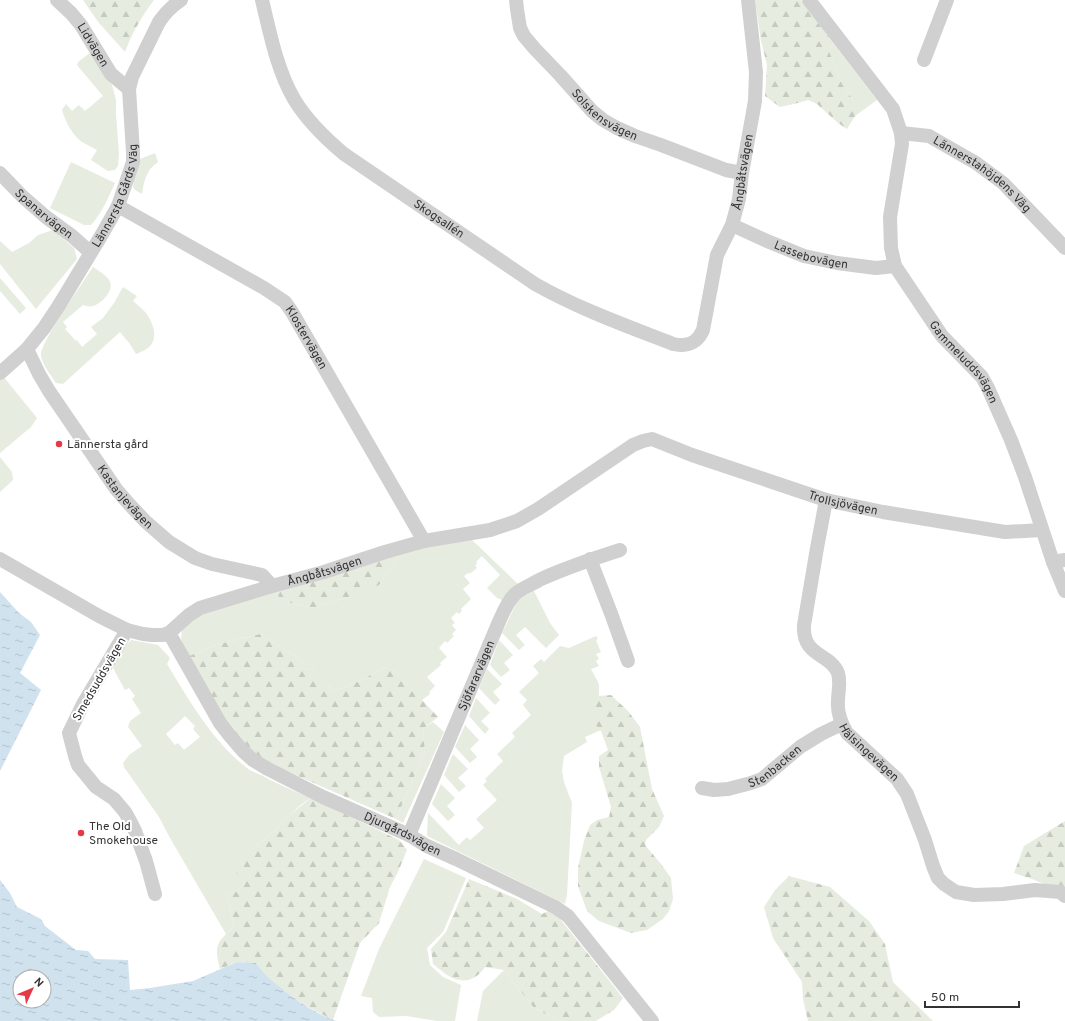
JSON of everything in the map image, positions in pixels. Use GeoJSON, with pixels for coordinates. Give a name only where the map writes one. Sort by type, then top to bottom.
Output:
{"type":"FeatureCollection","features":[{"type":"Feature","properties":{"kind":"street","name":"Lidvägen"},"geometry":{"type":"LineString","coordinates":[[57,0],[72,13],[81,25],[111,74],[129,89]]}},
{"type":"Feature","properties":{"kind":"street","name":"Lännersta Gårds Väg"},"geometry":{"type":"LineString","coordinates":[[0,373],[26,349],[44,328],[118,206],[134,152],[129,89],[132,77],[159,22],[174,5],[181,0]]}},
{"type":"Feature","properties":{"kind":"street","name":"Skogsallén"},"geometry":{"type":"LineString","coordinates":[[262,0],[282,72],[294,99],[314,126],[344,154],[535,284],[558,297],[673,344],[681,346],[686,345],[699,338]]}},
{"type":"Feature","properties":{"kind":"street","name":"Solskensvägen"},"geometry":{"type":"LineString","coordinates":[[516,0],[520,28],[524,36],[592,111],[603,120],[634,136],[726,170],[742,173]]}},
{"type":"Feature","properties":{"kind":"street","name":"Ångbåtsvägen"},"geometry":{"type":"LineString","coordinates":[[699,338],[703,330],[717,255],[732,225],[739,199],[742,173],[755,101],[756,72],[748,0]]}},
{"type":"Feature","properties":{"kind":"street"},"geometry":{"type":"LineString","coordinates":[[809,0],[893,110],[901,133]]}},
{"type":"Feature","properties":{"kind":"street"},"geometry":{"type":"LineString","coordinates":[[924,60],[947,0]]}},
{"type":"Feature","properties":{"kind":"street","name":"Lännerstahöjdens Väg"},"geometry":{"type":"LineString","coordinates":[[901,133],[928,136],[976,163],[1003,183],[1065,248]]}},
{"type":"Feature","properties":{"kind":"street","name":"Gammeluddsvägen"},"geometry":{"type":"LineString","coordinates":[[901,133],[902,144],[890,217],[890,248],[894,266],[942,336],[982,377],[1011,440],[1042,530],[1059,561],[1065,591]]}},
{"type":"Feature","properties":{"kind":"street","name":"Spanarvägen"},"geometry":{"type":"LineString","coordinates":[[0,173],[22,196],[90,252]]}},
{"type":"Feature","properties":{"kind":"street","name":"Klostervägen"},"geometry":{"type":"LineString","coordinates":[[118,206],[239,273],[285,302],[424,540]]}},
{"type":"Feature","properties":{"kind":"street","name":"Lassebovägen"},"geometry":{"type":"LineString","coordinates":[[732,225],[804,256],[837,263],[876,268],[894,266]]}},
{"type":"Feature","properties":{"kind":"street","name":"Kastanjevägen"},"geometry":{"type":"LineString","coordinates":[[26,349],[49,391],[116,489],[145,521],[169,542],[195,558],[212,564],[262,575],[272,586]]}},
{"type":"Feature","properties":{"kind":"street","name":"Ångbåtsvägen"},"geometry":{"type":"LineString","coordinates":[[169,633],[189,614],[200,608],[324,572],[424,540],[490,530],[517,521],[538,509],[633,445],[643,441],[652,440]]}},
{"type":"Feature","properties":{"kind":"street","name":"Trollsjövägen"},"geometry":{"type":"LineString","coordinates":[[652,440],[826,500],[883,512],[1005,532],[1042,530]]}},
{"type":"Feature","properties":{"kind":"street","name":"Hälsingevägen"},"geometry":{"type":"LineString","coordinates":[[826,500],[804,625],[804,633],[806,642],[814,652],[832,664],[837,672],[840,682],[838,710],[842,724],[847,733],[902,785],[913,808],[938,878],[944,884],[956,892],[974,895],[1003,894],[1035,890],[1060,892],[1065,896]]}},
{"type":"Feature","properties":{"kind":"street","name":"Sjöfararvägen"},"geometry":{"type":"LineString","coordinates":[[409,835],[509,601],[515,594],[524,588],[557,572],[590,559],[620,550]]}},
{"type":"Feature","properties":{"kind":"street"},"geometry":{"type":"LineString","coordinates":[[0,558],[99,616],[127,630],[152,635],[163,635],[169,633]]}},
{"type":"Feature","properties":{"kind":"street"},"geometry":{"type":"LineString","coordinates":[[590,559],[628,661]]}},
{"type":"Feature","properties":{"kind":"street","name":"Smedsuddsvägen"},"geometry":{"type":"LineString","coordinates":[[127,630],[82,704],[69,733],[78,765],[96,787],[114,799],[125,812],[130,821],[144,855],[155,894]]}},
{"type":"Feature","properties":{"kind":"street","name":"Djurgårdsvägen"},"geometry":{"type":"LineString","coordinates":[[169,633],[220,722],[242,751],[253,760],[323,797],[409,835],[426,846],[555,907],[568,916],[652,1021]]}},
{"type":"Feature","properties":{"kind":"street","name":"Stenbacken"},"geometry":{"type":"LineString","coordinates":[[702,788],[728,790],[764,783],[800,747],[821,734],[842,724]]}},
{"type":"Feature","properties":{"kind":"green space"},"geometry":{"type":"Polygon","coordinates":[[[83,0],[154,0],[145,12],[125,52],[99,23],[83,0]]]}},
{"type":"Feature","properties":{"kind":"green space"},"geometry":{"type":"Polygon","coordinates":[[[755,0],[801,0],[833,43],[829,51],[842,84],[855,103],[855,116],[847,129],[817,104],[808,100],[780,107],[765,96],[767,65],[761,41],[755,0]]]}},
{"type":"Feature","properties":{"kind":"green space"},"geometry":{"type":"Polygon","coordinates":[[[833,43],[877,100],[855,116],[855,103],[842,84],[829,51],[833,43]]]}},
{"type":"Feature","properties":{"kind":"green space"},"geometry":{"type":"Polygon","coordinates":[[[90,53],[104,71],[112,85],[116,100],[119,154],[118,166],[115,170],[108,171],[91,160],[97,150],[82,142],[76,136],[67,123],[62,110],[66,104],[72,111],[79,105],[85,111],[103,96],[77,65],[78,62],[90,53]]]}},
{"type":"Feature","properties":{"kind":"green space"},"geometry":{"type":"Polygon","coordinates":[[[155,153],[158,162],[148,172],[142,194],[133,187],[135,171],[140,159],[155,153]]]}},
{"type":"Feature","properties":{"kind":"green space"},"geometry":{"type":"Polygon","coordinates":[[[71,162],[115,183],[102,210],[91,225],[84,225],[50,208],[71,162]]]}},
{"type":"Feature","properties":{"kind":"green space"},"geometry":{"type":"Polygon","coordinates":[[[53,230],[74,248],[77,259],[36,309],[0,264],[0,241],[12,252],[29,243],[38,235],[53,230]]]}},
{"type":"Feature","properties":{"kind":"green space"},"geometry":{"type":"Polygon","coordinates":[[[93,267],[109,280],[111,286],[110,289],[106,297],[96,305],[83,305],[63,322],[67,327],[65,329],[82,347],[97,334],[91,327],[103,318],[123,287],[137,296],[133,301],[148,315],[154,329],[153,342],[147,349],[136,354],[120,332],[63,384],[56,383],[42,360],[42,349],[54,326],[93,267]]]}},
{"type":"Feature","properties":{"kind":"green space"},"geometry":{"type":"Polygon","coordinates":[[[0,278],[26,308],[20,314],[0,291],[0,278]]]}},
{"type":"Feature","properties":{"kind":"green space"},"geometry":{"type":"Polygon","coordinates":[[[2,375],[37,418],[31,427],[0,453],[0,377],[2,375]]]}},
{"type":"Feature","properties":{"kind":"green space"},"geometry":{"type":"Polygon","coordinates":[[[0,457],[12,472],[13,480],[0,492],[0,457]]]}},
{"type":"Feature","properties":{"kind":"green space"},"geometry":{"type":"Polygon","coordinates":[[[470,538],[518,584],[502,600],[497,598],[487,588],[500,575],[482,556],[476,562],[477,564],[475,565],[477,568],[464,576],[470,583],[463,589],[471,599],[461,609],[462,611],[459,614],[457,612],[451,618],[455,623],[452,625],[456,630],[452,634],[454,636],[447,643],[445,641],[439,648],[447,657],[440,663],[441,665],[427,677],[435,686],[429,692],[430,694],[422,700],[396,672],[385,667],[334,691],[309,665],[260,634],[219,644],[189,656],[183,646],[181,638],[182,630],[199,615],[281,590],[286,602],[315,608],[379,585],[397,559],[398,552],[470,538]]]}},
{"type":"Feature","properties":{"kind":"green space"},"geometry":{"type":"Polygon","coordinates":[[[398,552],[397,559],[379,585],[365,591],[315,608],[286,602],[278,596],[281,590],[398,552]]]}},
{"type":"Feature","properties":{"kind":"green space"},"geometry":{"type":"Polygon","coordinates":[[[534,591],[550,623],[559,635],[546,648],[525,627],[516,635],[525,645],[519,650],[502,633],[518,600],[534,591]]]}},
{"type":"Feature","properties":{"kind":"green space"},"geometry":{"type":"Polygon","coordinates":[[[260,634],[309,665],[334,691],[385,667],[396,672],[438,717],[423,729],[425,751],[396,819],[268,763],[249,751],[234,735],[189,656],[219,644],[260,634]]]}},
{"type":"Feature","properties":{"kind":"green space"},"geometry":{"type":"Polygon","coordinates":[[[596,636],[601,652],[596,654],[599,659],[596,661],[599,666],[591,669],[599,684],[599,696],[595,705],[597,727],[601,730],[585,737],[587,742],[564,756],[562,771],[564,782],[572,803],[567,895],[565,904],[427,836],[428,813],[459,845],[467,837],[470,840],[484,828],[476,819],[497,800],[483,785],[487,781],[485,779],[503,761],[497,754],[515,737],[512,733],[531,715],[523,705],[527,700],[519,692],[539,673],[533,666],[541,659],[544,662],[560,646],[569,648],[596,636]]]}},
{"type":"Feature","properties":{"kind":"green space"},"geometry":{"type":"Polygon","coordinates":[[[131,640],[158,645],[170,658],[167,664],[202,720],[235,758],[252,771],[311,798],[248,853],[240,862],[245,883],[238,891],[227,894],[234,926],[226,934],[159,817],[124,767],[123,763],[129,755],[142,746],[128,727],[130,721],[141,713],[132,699],[135,696],[129,688],[125,690],[114,670],[113,665],[125,646],[131,640]],[[185,716],[166,734],[175,745],[178,743],[184,750],[200,737],[193,729],[195,726],[185,716]]]}},
{"type":"Feature","properties":{"kind":"green space"},"geometry":{"type":"Polygon","coordinates":[[[499,640],[513,655],[504,663],[510,670],[501,677],[490,665],[499,640]]]}},
{"type":"Feature","properties":{"kind":"green space"},"geometry":{"type":"Polygon","coordinates":[[[487,669],[502,684],[493,692],[500,700],[495,705],[479,688],[487,669]]]}},
{"type":"Feature","properties":{"kind":"green space"},"geometry":{"type":"Polygon","coordinates":[[[611,695],[628,711],[640,727],[652,789],[664,816],[659,827],[646,840],[645,845],[671,878],[673,899],[669,911],[663,919],[647,930],[631,933],[599,921],[587,911],[578,886],[578,868],[584,841],[590,825],[597,820],[609,817],[611,807],[599,767],[599,756],[608,750],[594,717],[595,705],[599,696],[611,695]]]}},
{"type":"Feature","properties":{"kind":"green space"},"geometry":{"type":"Polygon","coordinates":[[[476,698],[490,713],[481,721],[489,729],[485,734],[469,716],[476,698]]]}},
{"type":"Feature","properties":{"kind":"green space"},"geometry":{"type":"Polygon","coordinates":[[[433,722],[444,732],[403,823],[396,819],[425,751],[423,729],[433,722]]]}},
{"type":"Feature","properties":{"kind":"green space"},"geometry":{"type":"Polygon","coordinates":[[[465,725],[479,740],[470,749],[477,757],[470,763],[455,747],[465,725]]]}},
{"type":"Feature","properties":{"kind":"green space"},"geometry":{"type":"Polygon","coordinates":[[[453,754],[468,769],[458,778],[466,786],[459,792],[444,775],[453,754]]]}},
{"type":"Feature","properties":{"kind":"green space"},"geometry":{"type":"Polygon","coordinates":[[[441,784],[455,798],[447,806],[455,815],[448,821],[432,804],[441,784]]]}},
{"type":"Feature","properties":{"kind":"green space"},"geometry":{"type":"Polygon","coordinates":[[[311,798],[399,840],[407,850],[390,887],[379,923],[360,943],[333,1020],[291,996],[268,977],[256,963],[237,962],[220,969],[217,954],[220,941],[234,926],[227,894],[238,891],[245,883],[236,872],[240,862],[246,854],[311,798]]]}},
{"type":"Feature","properties":{"kind":"green space"},"geometry":{"type":"Polygon","coordinates":[[[1065,821],[1065,892],[1014,873],[1024,846],[1065,821]]]}},
{"type":"Feature","properties":{"kind":"green space"},"geometry":{"type":"Polygon","coordinates":[[[424,859],[466,878],[443,932],[427,948],[430,965],[443,977],[461,985],[455,1021],[437,1021],[406,1016],[379,1017],[373,1012],[372,998],[361,996],[379,949],[424,859]]]}},
{"type":"Feature","properties":{"kind":"green space"},"geometry":{"type":"Polygon","coordinates":[[[789,876],[830,887],[869,921],[885,944],[893,982],[933,1021],[808,1021],[803,999],[802,982],[773,938],[764,907],[775,890],[789,876]]]}},
{"type":"Feature","properties":{"kind":"green space"},"geometry":{"type":"Polygon","coordinates":[[[469,879],[517,899],[542,914],[550,910],[561,920],[623,998],[614,1010],[596,1021],[559,1021],[534,1008],[504,970],[485,967],[475,977],[462,980],[452,977],[433,964],[431,949],[446,932],[469,879]]]}},
{"type":"Feature","properties":{"kind":"green space"},"geometry":{"type":"Polygon","coordinates":[[[504,970],[534,1008],[559,1021],[477,1021],[483,991],[504,970]]]}},
{"type":"Feature","properties":{"kind":"water"},"geometry":{"type":"Polygon","coordinates":[[[0,592],[19,613],[31,622],[40,635],[20,673],[41,690],[0,771],[0,592]]]}},
{"type":"Feature","properties":{"kind":"water"},"geometry":{"type":"Polygon","coordinates":[[[0,880],[10,893],[17,907],[41,919],[45,926],[76,950],[88,951],[95,959],[128,960],[130,990],[193,981],[237,962],[256,963],[268,977],[291,996],[310,1009],[337,1021],[0,1021],[0,880]]]}},
{"type":"Feature","properties":{"kind":"place","name":"Lännersta gård"},"geometry":{"type":"Point","coordinates":[59,444]}},
{"type":"Feature","properties":{"kind":"place","name":"The Old Smokehouse"},"geometry":{"type":"Point","coordinates":[81,833]}}]}
